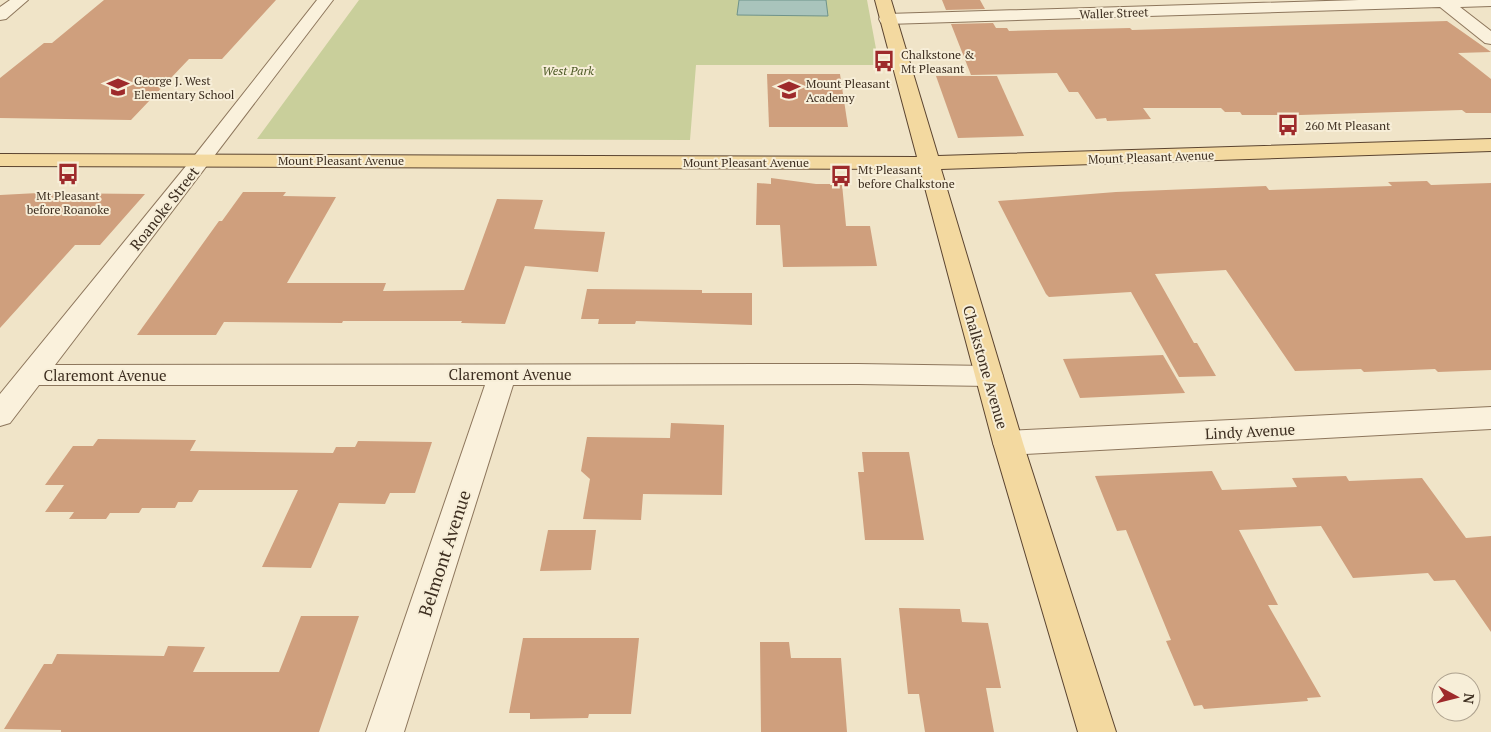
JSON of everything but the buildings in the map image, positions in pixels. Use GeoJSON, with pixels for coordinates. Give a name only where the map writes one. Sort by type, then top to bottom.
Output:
{"type":"FeatureCollection","features":[{"type":"Feature","properties":{"kind":"main road","name":"Chalkstone Avenue"},"geometry":{"type":"LineString","coordinates":[[885,10],[903,67],[927,163],[1008,443],[1096,732]]}},
{"type":"Feature","properties":{"kind":"main road","name":"Mount Pleasant Avenue"},"geometry":{"type":"LineString","coordinates":[[0,160],[927,163],[1491,145]]}},
{"type":"Feature","properties":{"kind":"street"},"geometry":{"type":"LineString","coordinates":[[0,15],[20,0]]}},
{"type":"Feature","properties":{"kind":"street","name":"Roanoke Street"},"geometry":{"type":"LineString","coordinates":[[0,414],[202,160],[325,0]]}},
{"type":"Feature","properties":{"kind":"street"},"geometry":{"type":"LineString","coordinates":[[1442,1],[1491,39]]}},
{"type":"Feature","properties":{"kind":"street","name":"Waller Street"},"geometry":{"type":"LineString","coordinates":[[885,10],[1442,1],[1491,2]]}},
{"type":"Feature","properties":{"kind":"street","name":"Belmont Avenue"},"geometry":{"type":"LineString","coordinates":[[385,732],[503,374]]}},
{"type":"Feature","properties":{"kind":"street","name":"Claremont Avenue"},"geometry":{"type":"LineString","coordinates":[[32,375],[858,374],[989,376]]}},
{"type":"Feature","properties":{"kind":"street","name":"Lindy Avenue"},"geometry":{"type":"LineString","coordinates":[[1008,443],[1491,418]]}},
{"type":"Feature","properties":{"kind":"green space","name":"West Park"},"geometry":{"type":"Polygon","coordinates":[[[359,0],[867,0],[879,65],[696,65],[690,140],[257,139],[359,0]]]}},
{"type":"Feature","properties":{"kind":"water"},"geometry":{"type":"Polygon","coordinates":[[[739,0],[826,0],[828,16],[737,15],[739,0]]]}},
{"type":"Feature","properties":{"kind":"place","name":"Chalkstone & Mt Pleasant"},"geometry":{"type":"Point","coordinates":[884,61]}},
{"type":"Feature","properties":{"kind":"place","name":"George J. West Elementary School"},"geometry":{"type":"Point","coordinates":[118,87]}},
{"type":"Feature","properties":{"kind":"place","name":"Mount Pleasant Academy"},"geometry":{"type":"Point","coordinates":[789,90]}},
{"type":"Feature","properties":{"kind":"place","name":"260 Mt Pleasant"},"geometry":{"type":"Point","coordinates":[1288,125]}},
{"type":"Feature","properties":{"kind":"place","name":"Mt Pleasant before Roanoke"},"geometry":{"type":"Point","coordinates":[68,174]}},
{"type":"Feature","properties":{"kind":"place","name":"Mt Pleasant before Chalkstone"},"geometry":{"type":"Point","coordinates":[841,176]}}]}
